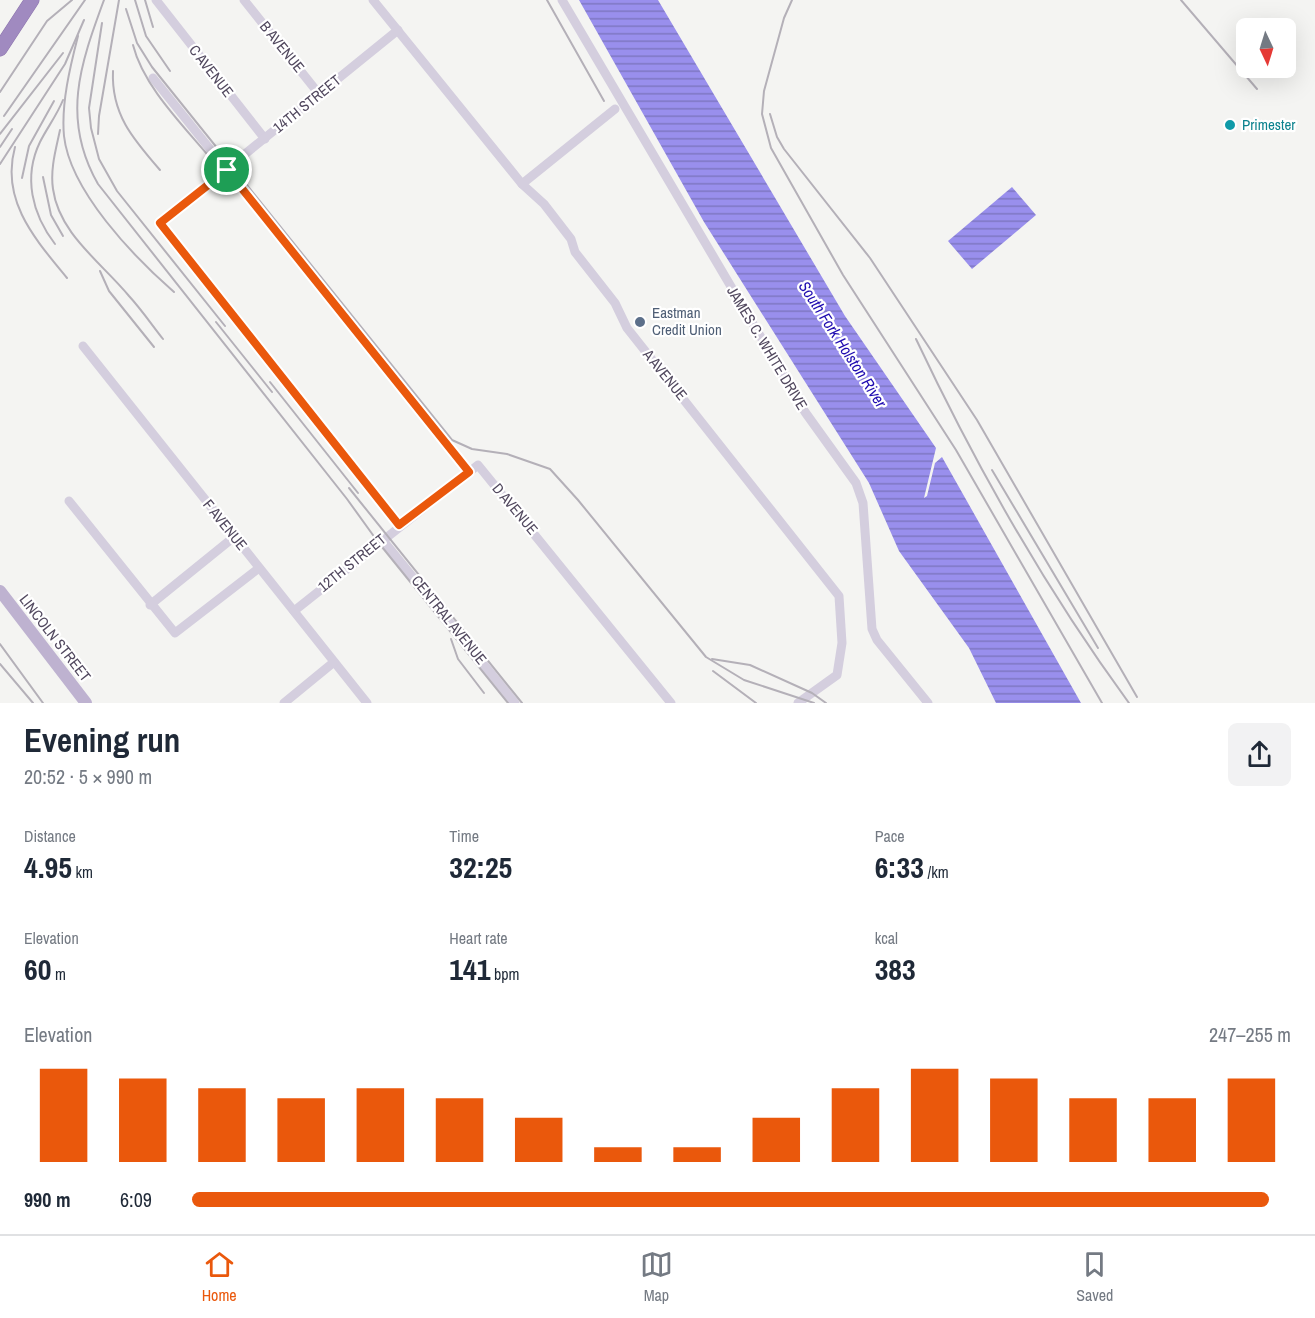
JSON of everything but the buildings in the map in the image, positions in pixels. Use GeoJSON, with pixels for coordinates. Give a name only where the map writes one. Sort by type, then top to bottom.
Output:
{"type":"FeatureCollection","features":[{"type":"Feature","properties":{"kind":"highway"},"geometry":{"type":"LineString","coordinates":[[0,34],[22,0]]}},
{"type":"Feature","properties":{"kind":"highway"},"geometry":{"type":"LineString","coordinates":[[0,49],[32,0]]}},
{"type":"Feature","properties":{"kind":"main road","name":"LINCOLN STREET"},"geometry":{"type":"LineString","coordinates":[[0,591],[86,703]]}},
{"type":"Feature","properties":{"kind":"street","name":"B AVENUE"},"geometry":{"type":"LineString","coordinates":[[244,0],[319,94]]}},
{"type":"Feature","properties":{"kind":"street","name":"A AVENUE"},"geometry":{"type":"LineString","coordinates":[[373,0],[522,184],[544,204],[571,239],[575,252],[615,303],[627,328],[840,596],[842,643],[837,675],[801,702]]}},
{"type":"Feature","properties":{"kind":"street","name":"JAMES C. WHITE DRIVE"},"geometry":{"type":"LineString","coordinates":[[562,0],[780,370],[806,412],[856,483],[863,503],[872,629],[877,640],[928,703]]}},
{"type":"Feature","properties":{"kind":"street","name":"C AVENUE"},"geometry":{"type":"LineString","coordinates":[[157,1],[265,139]]}},
{"type":"Feature","properties":{"kind":"street","name":"14TH STREET"},"geometry":{"type":"LineString","coordinates":[[398,30],[160,223],[399,525]]}},
{"type":"Feature","properties":{"kind":"street"},"geometry":{"type":"LineString","coordinates":[[153,78],[469,472]]}},
{"type":"Feature","properties":{"kind":"street"},"geometry":{"type":"LineString","coordinates":[[522,184],[615,110]]}},
{"type":"Feature","properties":{"kind":"street","name":"F AVENUE"},"geometry":{"type":"LineString","coordinates":[[83,346],[367,703]]}},
{"type":"Feature","properties":{"kind":"street","name":"D AVENUE"},"geometry":{"type":"LineString","coordinates":[[469,472],[478,465],[671,703]]}},
{"type":"Feature","properties":{"kind":"street","name":"12TH STREET"},"geometry":{"type":"LineString","coordinates":[[294,611],[399,525],[469,472]]}},
{"type":"Feature","properties":{"kind":"street"},"geometry":{"type":"LineString","coordinates":[[69,501],[150,605],[175,633],[260,568]]}},
{"type":"Feature","properties":{"kind":"street"},"geometry":{"type":"LineString","coordinates":[[150,605],[234,537]]}},
{"type":"Feature","properties":{"kind":"street","name":"CENTRAL AVENUE"},"geometry":{"type":"LineString","coordinates":[[382,539],[515,703]]}},
{"type":"Feature","properties":{"kind":"street"},"geometry":{"type":"LineString","coordinates":[[284,703],[334,662]]}},
{"type":"Feature","properties":{"kind":"water","name":"South Fork Holston River"},"geometry":{"type":"Polygon","coordinates":[[[579,0],[658,0],[845,316],[936,448],[924,498],[927,496],[935,463],[942,457],[1081,703],[996,703],[969,648],[899,551],[869,483],[704,222],[579,0]]]}},
{"type":"Feature","properties":{"kind":"water"},"geometry":{"type":"Polygon","coordinates":[[[1012,187],[1036,215],[972,269],[948,241],[1012,187]]]}},
{"type":"Feature","properties":{"kind":"railway"},"geometry":{"type":"LineString","coordinates":[[0,92],[47,21],[72,0]]}},
{"type":"Feature","properties":{"kind":"railway"},"geometry":{"type":"LineString","coordinates":[[4,116],[85,0]]}},
{"type":"Feature","properties":{"kind":"railway"},"geometry":{"type":"LineString","coordinates":[[104,0],[82,70],[77,114],[80,137],[98,184],[347,499],[378,542],[508,703]]}},
{"type":"Feature","properties":{"kind":"railway"},"geometry":{"type":"LineString","coordinates":[[98,134],[119,0]]}},
{"type":"Feature","properties":{"kind":"railway"},"geometry":{"type":"LineString","coordinates":[[135,0],[146,36],[170,71]]}},
{"type":"Feature","properties":{"kind":"railway"},"geometry":{"type":"LineString","coordinates":[[145,0],[153,27]]}},
{"type":"Feature","properties":{"kind":"railway"},"geometry":{"type":"LineString","coordinates":[[547,0],[604,101]]}},
{"type":"Feature","properties":{"kind":"railway"},"geometry":{"type":"LineString","coordinates":[[792,0],[784,18],[764,91],[762,114],[771,148],[843,275],[956,450],[1102,703]]}},
{"type":"Feature","properties":{"kind":"railway"},"geometry":{"type":"LineString","coordinates":[[1181,0],[1257,89]]}},
{"type":"Feature","properties":{"kind":"railway"},"geometry":{"type":"LineString","coordinates":[[126,9],[137,43],[152,67],[452,440],[472,449],[507,454],[550,469],[706,657],[744,680],[814,703]]}},
{"type":"Feature","properties":{"kind":"railway"},"geometry":{"type":"LineString","coordinates":[[0,164],[65,64],[84,20]]}},
{"type":"Feature","properties":{"kind":"railway"},"geometry":{"type":"LineString","coordinates":[[102,23],[89,108],[91,128],[99,159],[117,191],[225,326]]}},
{"type":"Feature","properties":{"kind":"railway"},"geometry":{"type":"LineString","coordinates":[[78,36],[69,73],[63,124],[69,157],[78,179],[106,222],[141,261],[174,292]]}},
{"type":"Feature","properties":{"kind":"railway"},"geometry":{"type":"LineString","coordinates":[[133,45],[157,93],[216,165]]}},
{"type":"Feature","properties":{"kind":"railway"},"geometry":{"type":"LineString","coordinates":[[0,134],[63,53]]}},
{"type":"Feature","properties":{"kind":"railway"},"geometry":{"type":"LineString","coordinates":[[113,71],[113,86],[120,113],[141,148],[160,170]]}},
{"type":"Feature","properties":{"kind":"railway"},"geometry":{"type":"LineString","coordinates":[[55,244],[36,208],[31,182],[32,168],[40,142],[63,100]]}},
{"type":"Feature","properties":{"kind":"railway"},"geometry":{"type":"LineString","coordinates":[[22,178],[29,146],[54,101]]}},
{"type":"Feature","properties":{"kind":"railway"},"geometry":{"type":"LineString","coordinates":[[770,114],[777,137],[784,149],[870,258],[977,420],[1137,697]]}},
{"type":"Feature","properties":{"kind":"railway"},"geometry":{"type":"LineString","coordinates":[[0,147],[12,129]]}},
{"type":"Feature","properties":{"kind":"railway"},"geometry":{"type":"LineString","coordinates":[[60,130],[52,182],[57,205],[64,220],[83,247],[133,301],[163,339]]}},
{"type":"Feature","properties":{"kind":"railway"},"geometry":{"type":"LineString","coordinates":[[15,147],[12,185],[17,202],[33,234],[67,278]]}},
{"type":"Feature","properties":{"kind":"railway"},"geometry":{"type":"LineString","coordinates":[[43,177],[51,215],[63,236]]}},
{"type":"Feature","properties":{"kind":"railway"},"geometry":{"type":"LineString","coordinates":[[100,271],[109,291],[154,347]]}},
{"type":"Feature","properties":{"kind":"railway"},"geometry":{"type":"LineString","coordinates":[[216,322],[272,392]]}},
{"type":"Feature","properties":{"kind":"railway"},"geometry":{"type":"LineString","coordinates":[[916,339],[963,434],[1014,526],[1069,616],[1129,703]]}},
{"type":"Feature","properties":{"kind":"railway"},"geometry":{"type":"LineString","coordinates":[[270,382],[358,493]]}},
{"type":"Feature","properties":{"kind":"railway"},"geometry":{"type":"LineString","coordinates":[[992,470],[1098,648]]}},
{"type":"Feature","properties":{"kind":"railway"},"geometry":{"type":"LineString","coordinates":[[349,488],[522,703]]}},
{"type":"Feature","properties":{"kind":"railway"},"geometry":{"type":"LineString","coordinates":[[451,639],[458,659],[484,693]]}},
{"type":"Feature","properties":{"kind":"railway"},"geometry":{"type":"LineString","coordinates":[[0,644],[43,703]]}},
{"type":"Feature","properties":{"kind":"railway"},"geometry":{"type":"LineString","coordinates":[[712,659],[750,665],[812,693],[826,703]]}},
{"type":"Feature","properties":{"kind":"railway"},"geometry":{"type":"LineString","coordinates":[[0,664],[33,703]]}},
{"type":"Feature","properties":{"kind":"railway"},"geometry":{"type":"LineString","coordinates":[[713,671],[756,703]]}},
{"type":"Feature","properties":{"kind":"place","name":"Primester"},"geometry":{"type":"Point","coordinates":[1230,125]}},
{"type":"Feature","properties":{"kind":"place","name":"Eastman Credit Union"},"geometry":{"type":"Point","coordinates":[640,322]}},
{"type":"Feature","properties":{"kind":"route"},"geometry":{"type":"LineString","coordinates":[[227,170],[469,472],[399,525],[368,482],[160,223],[227,170]]}}]}
